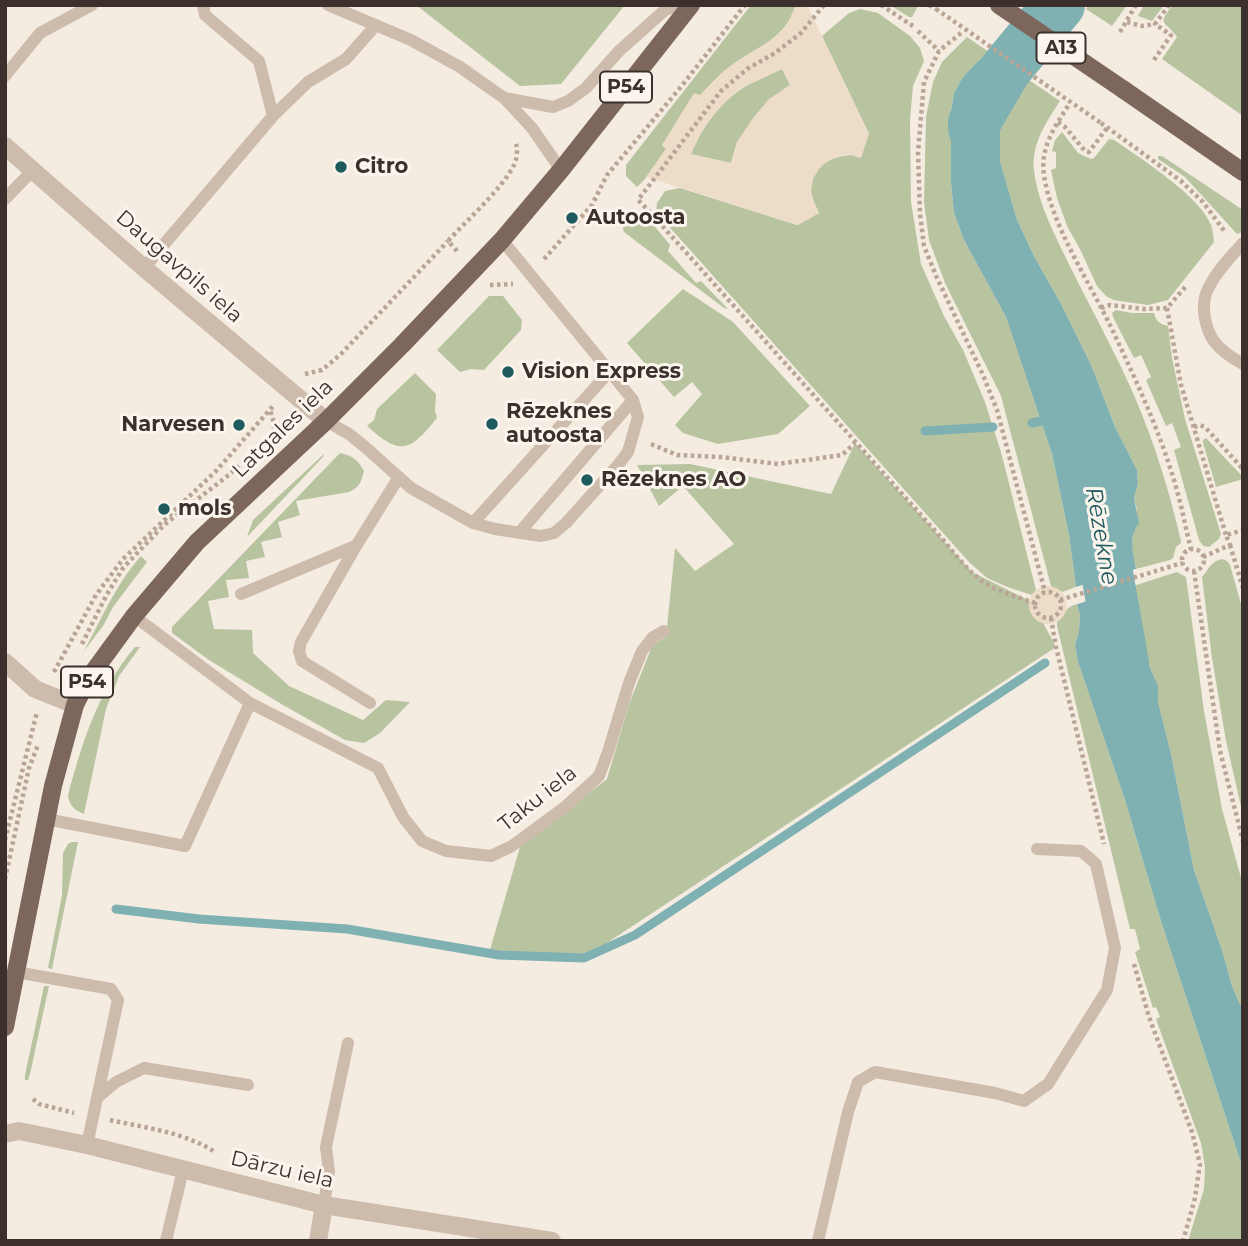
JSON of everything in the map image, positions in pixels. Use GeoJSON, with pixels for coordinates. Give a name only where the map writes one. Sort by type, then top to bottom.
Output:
{"type":"FeatureCollection","features":[{"type":"Feature","properties":{"kind":"main road","name":"Latgales iela"},"geometry":{"type":"LineString","coordinates":[[5,1027],[53,786],[75,705],[88,679],[134,616],[197,542],[326,421],[502,240],[561,170],[691,5]]}},
{"type":"Feature","properties":{"kind":"main road","name":"A13"},"geometry":{"type":"LineString","coordinates":[[999,5],[1243,172]]}},
{"type":"Feature","properties":{"kind":"street","name":"Daugavpils iela"},"geometry":{"type":"LineString","coordinates":[[5,146],[144,268],[326,421]]}},
{"type":"Feature","properties":{"kind":"street"},"geometry":{"type":"LineString","coordinates":[[5,662],[35,689],[75,705]]}},
{"type":"Feature","properties":{"kind":"street","name":"Dārzu iela"},"geometry":{"type":"LineString","coordinates":[[5,1134],[19,1131],[87,1145],[324,1205],[552,1241]]}},
{"type":"Feature","properties":{"kind":"street"},"geometry":{"type":"LineString","coordinates":[[318,1241],[324,1205]]}},
{"type":"Feature","properties":{"kind":"lane"},"geometry":{"type":"LineString","coordinates":[[5,76],[40,33],[92,5]]}},
{"type":"Feature","properties":{"kind":"lane"},"geometry":{"type":"LineString","coordinates":[[203,5],[205,15],[259,61],[273,116]]}},
{"type":"Feature","properties":{"kind":"lane"},"geometry":{"type":"LineString","coordinates":[[328,5],[435,52],[504,98],[532,128],[561,170]]}},
{"type":"Feature","properties":{"kind":"lane"},"geometry":{"type":"LineString","coordinates":[[504,98],[553,107],[568,102],[586,88],[619,51],[665,10],[685,5]]}},
{"type":"Feature","properties":{"kind":"lane"},"geometry":{"type":"LineString","coordinates":[[144,268],[273,116],[308,82],[346,59],[376,25]]}},
{"type":"Feature","properties":{"kind":"lane"},"geometry":{"type":"LineString","coordinates":[[5,200],[33,170]]}},
{"type":"Feature","properties":{"kind":"lane"},"geometry":{"type":"LineString","coordinates":[[326,421],[349,433],[411,488],[473,523],[541,536],[554,533],[566,523],[628,452],[638,417],[634,400],[502,240]]}},
{"type":"Feature","properties":{"kind":"lane"},"geometry":{"type":"LineString","coordinates":[[1243,243],[1207,289],[1204,308],[1213,340],[1243,365]]}},
{"type":"Feature","properties":{"kind":"lane"},"geometry":{"type":"LineString","coordinates":[[473,523],[610,371]]}},
{"type":"Feature","properties":{"kind":"lane"},"geometry":{"type":"LineString","coordinates":[[519,533],[634,400]]}},
{"type":"Feature","properties":{"kind":"lane"},"geometry":{"type":"LineString","coordinates":[[370,703],[302,661],[299,651],[301,642],[356,546],[399,477]]}},
{"type":"Feature","properties":{"kind":"lane"},"geometry":{"type":"LineString","coordinates":[[241,594],[356,546]]}},
{"type":"Feature","properties":{"kind":"lane","name":"Taku iela"},"geometry":{"type":"LineString","coordinates":[[134,616],[250,703],[378,768],[403,817],[422,841],[446,851],[491,856],[512,846],[565,807],[599,776],[642,651],[653,637],[664,631]]}},
{"type":"Feature","properties":{"kind":"lane"},"geometry":{"type":"LineString","coordinates":[[46,819],[185,846],[250,703]]}},
{"type":"Feature","properties":{"kind":"lane"},"geometry":{"type":"LineString","coordinates":[[817,1241],[848,1112],[858,1082],[875,1072],[1024,1101],[1048,1084],[1107,990],[1115,948],[1096,864],[1081,851],[1037,849]]}},
{"type":"Feature","properties":{"kind":"lane"},"geometry":{"type":"LineString","coordinates":[[16,972],[111,989],[118,1000],[87,1145]]}},
{"type":"Feature","properties":{"kind":"lane"},"geometry":{"type":"LineString","coordinates":[[324,1205],[329,1171],[326,1147],[348,1043]]}},
{"type":"Feature","properties":{"kind":"lane"},"geometry":{"type":"LineString","coordinates":[[97,1098],[116,1082],[144,1068],[248,1085]]}},
{"type":"Feature","properties":{"kind":"lane"},"geometry":{"type":"LineString","coordinates":[[166,1241],[183,1170]]}},
{"type":"Feature","properties":{"kind":"path"},"geometry":{"type":"LineString","coordinates":[[543,261],[592,205],[607,175],[745,5]]}},
{"type":"Feature","properties":{"kind":"path"},"geometry":{"type":"LineString","coordinates":[[824,5],[801,33],[775,53],[747,69],[720,91],[638,201],[964,565],[988,585],[1035,603]]}},
{"type":"Feature","properties":{"kind":"path"},"geometry":{"type":"LineString","coordinates":[[881,5],[913,26]]}},
{"type":"Feature","properties":{"kind":"path"},"geometry":{"type":"LineString","coordinates":[[929,5],[1181,181],[1203,202],[1227,236]]}},
{"type":"Feature","properties":{"kind":"path"},"geometry":{"type":"LineString","coordinates":[[1120,32],[1136,5]]}},
{"type":"Feature","properties":{"kind":"path"},"geometry":{"type":"LineString","coordinates":[[1126,22],[1142,26],[1155,24],[1169,5]]}},
{"type":"Feature","properties":{"kind":"path"},"geometry":{"type":"LineString","coordinates":[[1154,60],[1171,36],[1155,24]]}},
{"type":"Feature","properties":{"kind":"path"},"geometry":{"type":"LineString","coordinates":[[918,31],[939,51]]}},
{"type":"Feature","properties":{"kind":"path"},"geometry":{"type":"LineString","coordinates":[[961,33],[939,51],[923,82],[918,152],[920,214],[925,246],[937,278],[983,374],[997,410],[1045,592]]}},
{"type":"Feature","properties":{"kind":"path"},"geometry":{"type":"LineString","coordinates":[[1068,106],[1048,137],[1044,155],[1044,174],[1055,217],[1101,308],[1156,428],[1177,488],[1191,550]]}},
{"type":"Feature","properties":{"kind":"path"},"geometry":{"type":"LineString","coordinates":[[1058,122],[1089,152],[1107,128]]}},
{"type":"Feature","properties":{"kind":"path"},"geometry":{"type":"LineString","coordinates":[[296,371],[304,374],[322,370],[341,354],[448,240]]}},
{"type":"Feature","properties":{"kind":"path"},"geometry":{"type":"LineString","coordinates":[[1101,308],[1110,305],[1144,309],[1167,308],[1181,385],[1243,588]]}},
{"type":"Feature","properties":{"kind":"path"},"geometry":{"type":"LineString","coordinates":[[1194,427],[1205,427],[1243,470]]}},
{"type":"Feature","properties":{"kind":"path"},"geometry":{"type":"LineString","coordinates":[[634,436],[677,455],[778,464],[842,455],[855,443]]}},
{"type":"Feature","properties":{"kind":"path"},"geometry":{"type":"LineString","coordinates":[[1226,535],[1243,530]]}},
{"type":"Feature","properties":{"kind":"path"},"geometry":{"type":"LineString","coordinates":[[1203,557],[1230,545]]}},
{"type":"Feature","properties":{"kind":"path"},"geometry":{"type":"LineString","coordinates":[[1194,571],[1185,568],[1182,562],[1185,553],[1197,550],[1203,557]]}},
{"type":"Feature","properties":{"kind":"path"},"geometry":{"type":"LineString","coordinates":[[1194,571],[1201,566],[1203,557]]}},
{"type":"Feature","properties":{"kind":"path"},"geometry":{"type":"LineString","coordinates":[[1060,600],[1182,562]]}},
{"type":"Feature","properties":{"kind":"path"},"geometry":{"type":"LineString","coordinates":[[1194,571],[1220,751],[1243,841]]}},
{"type":"Feature","properties":{"kind":"path"},"geometry":{"type":"LineString","coordinates":[[1045,592],[1055,593],[1062,604],[1055,617],[1042,617],[1036,611],[1035,603],[1039,595],[1045,592]]}},
{"type":"Feature","properties":{"kind":"green space"},"geometry":{"type":"Polygon","coordinates":[[[416,5],[625,5],[561,84],[520,86],[416,5]]]}},
{"type":"Feature","properties":{"kind":"green space"},"geometry":{"type":"Polygon","coordinates":[[[751,5],[796,5],[783,29],[764,45],[731,65],[690,108],[662,145],[666,149],[637,187],[626,176],[626,165],[751,5]]]}},
{"type":"Feature","properties":{"kind":"green space"},"geometry":{"type":"Polygon","coordinates":[[[890,5],[916,5],[917,8],[912,17],[909,17],[890,5]]]}},
{"type":"Feature","properties":{"kind":"green space"},"geometry":{"type":"Polygon","coordinates":[[[1089,5],[1127,5],[1112,26],[1086,9],[1089,5]]]}},
{"type":"Feature","properties":{"kind":"green space"},"geometry":{"type":"Polygon","coordinates":[[[1144,5],[1164,5],[1152,21],[1138,16],[1144,5]]]}},
{"type":"Feature","properties":{"kind":"green space"},"geometry":{"type":"Polygon","coordinates":[[[1173,5],[1243,5],[1243,116],[1162,59],[1177,37],[1164,22],[1173,5]]]}},
{"type":"Feature","properties":{"kind":"green space"},"geometry":{"type":"Polygon","coordinates":[[[860,9],[878,13],[910,36],[920,48],[924,61],[913,86],[910,120],[911,202],[921,264],[985,402],[1001,452],[1036,590],[1032,595],[987,578],[969,562],[656,212],[657,203],[665,191],[680,188],[797,225],[819,213],[811,191],[814,176],[828,161],[850,155],[869,134],[822,36],[849,13],[860,9]]]}},
{"type":"Feature","properties":{"kind":"green space"},"geometry":{"type":"Polygon","coordinates":[[[967,37],[989,52],[963,77],[954,93],[951,111],[951,183],[954,213],[964,240],[1006,317],[1052,454],[1069,535],[1076,587],[1062,592],[1051,586],[1001,396],[945,283],[929,240],[924,202],[926,117],[933,82],[942,62],[967,37]]]}},
{"type":"Feature","properties":{"kind":"green space"},"geometry":{"type":"Polygon","coordinates":[[[782,69],[790,85],[737,142],[731,163],[690,154],[710,120],[729,98],[747,85],[782,69]]]}},
{"type":"Feature","properties":{"kind":"green space"},"geometry":{"type":"Polygon","coordinates":[[[1020,74],[1060,101],[1041,133],[1035,151],[1034,170],[1038,191],[1053,231],[1122,369],[1149,432],[1181,541],[1170,560],[1136,569],[1131,549],[1137,510],[1134,498],[1138,484],[1137,470],[1115,427],[1092,367],[1017,220],[1000,161],[1000,133],[1006,103],[1020,74]]]}},
{"type":"Feature","properties":{"kind":"green space"},"geometry":{"type":"Polygon","coordinates":[[[1062,132],[1078,153],[1091,159],[1109,139],[1114,140],[1168,178],[1205,214],[1212,227],[1214,242],[1168,300],[1148,305],[1113,300],[1097,286],[1068,228],[1057,198],[1051,170],[1056,168],[1056,152],[1052,151],[1055,140],[1062,132]]]}},
{"type":"Feature","properties":{"kind":"green space"},"geometry":{"type":"Polygon","coordinates":[[[1158,156],[1162,156],[1243,210],[1243,232],[1237,234],[1185,177],[1158,159],[1158,156]]]}},
{"type":"Feature","properties":{"kind":"green space"},"geometry":{"type":"Polygon","coordinates":[[[640,212],[670,245],[668,251],[696,283],[701,281],[728,309],[624,232],[627,219],[640,212]]]}},
{"type":"Feature","properties":{"kind":"green space"},"geometry":{"type":"Polygon","coordinates":[[[683,289],[733,322],[810,406],[778,434],[718,444],[683,433],[675,425],[702,394],[692,382],[674,397],[627,343],[683,289]]]}},
{"type":"Feature","properties":{"kind":"green space"},"geometry":{"type":"Polygon","coordinates":[[[489,296],[503,296],[522,320],[521,330],[484,370],[460,372],[437,350],[489,296]]]}},
{"type":"Feature","properties":{"kind":"green space"},"geometry":{"type":"Polygon","coordinates":[[[1116,310],[1154,313],[1158,322],[1168,326],[1185,419],[1221,534],[1209,547],[1203,546],[1199,540],[1174,450],[1181,447],[1172,423],[1166,426],[1146,380],[1151,377],[1141,355],[1134,358],[1114,319],[1112,313],[1116,310]]]}},
{"type":"Feature","properties":{"kind":"green space"},"geometry":{"type":"Polygon","coordinates":[[[415,373],[436,394],[437,418],[412,443],[397,446],[367,426],[374,420],[377,409],[415,373]]]}},
{"type":"Feature","properties":{"kind":"green space"},"geometry":{"type":"Polygon","coordinates":[[[1206,438],[1243,479],[1216,487],[1203,443],[1206,438]]]}},
{"type":"Feature","properties":{"kind":"green space"},"geometry":{"type":"Polygon","coordinates":[[[855,443],[972,572],[1032,602],[1056,647],[584,958],[489,953],[520,847],[607,779],[629,704],[653,644],[666,637],[675,548],[695,571],[734,544],[683,486],[659,506],[637,465],[690,464],[831,494],[855,443]]]}},
{"type":"Feature","properties":{"kind":"green space"},"geometry":{"type":"Polygon","coordinates":[[[325,453],[322,458],[247,537],[253,520],[325,453]]]}},
{"type":"Feature","properties":{"kind":"green space"},"geometry":{"type":"Polygon","coordinates":[[[340,453],[355,459],[364,471],[358,486],[349,492],[296,501],[300,515],[278,522],[282,537],[261,542],[265,557],[246,561],[249,578],[226,580],[229,597],[208,601],[214,629],[252,630],[253,653],[289,686],[363,720],[386,700],[410,702],[380,733],[364,743],[345,740],[283,705],[209,660],[172,633],[172,627],[340,453]]]}},
{"type":"Feature","properties":{"kind":"green space"},"geometry":{"type":"Polygon","coordinates":[[[141,556],[147,562],[84,651],[117,590],[141,556]]]}},
{"type":"Feature","properties":{"kind":"green space"},"geometry":{"type":"Polygon","coordinates":[[[1222,559],[1230,565],[1243,611],[1243,815],[1226,741],[1202,577],[1213,564],[1222,559]]]}},
{"type":"Feature","properties":{"kind":"green space"},"geometry":{"type":"Polygon","coordinates":[[[1177,572],[1186,577],[1204,711],[1222,809],[1243,885],[1243,1011],[1232,986],[1194,870],[1158,702],[1158,687],[1148,663],[1133,586],[1177,572]]]}},
{"type":"Feature","properties":{"kind":"green space"},"geometry":{"type":"Polygon","coordinates":[[[1077,604],[1080,615],[1075,645],[1078,662],[1243,1169],[1243,1241],[1188,1241],[1204,1189],[1205,1167],[1201,1143],[1156,1019],[1160,1017],[1156,1007],[1153,1008],[1135,952],[1140,949],[1135,929],[1130,929],[1057,626],[1067,609],[1077,604]]]}},
{"type":"Feature","properties":{"kind":"green space"},"geometry":{"type":"Polygon","coordinates":[[[135,647],[140,647],[119,676],[106,709],[84,814],[73,807],[68,795],[79,755],[111,680],[135,647]]]}},
{"type":"Feature","properties":{"kind":"green space"},"geometry":{"type":"Polygon","coordinates":[[[72,842],[78,842],[52,969],[48,968],[62,895],[63,853],[72,842]]]}},
{"type":"Feature","properties":{"kind":"green space"},"geometry":{"type":"Polygon","coordinates":[[[44,986],[49,986],[30,1074],[28,1080],[25,1080],[25,1075],[44,986]]]}},
{"type":"Feature","properties":{"kind":"shaded area"},"geometry":{"type":"Polygon","coordinates":[[[796,5],[807,5],[869,134],[861,158],[838,156],[819,169],[813,179],[811,191],[819,213],[798,225],[646,177],[666,149],[662,145],[694,93],[700,95],[724,71],[775,38],[787,25],[796,5]],[[782,69],[738,90],[704,127],[691,154],[731,163],[737,142],[753,118],[769,99],[790,85],[782,69]]]}},
{"type":"Feature","properties":{"kind":"shaded area"},"geometry":{"type":"Polygon","coordinates":[[[1048,586],[1061,592],[1067,605],[1061,618],[1048,624],[1035,618],[1029,605],[1035,592],[1048,586]]]}},
{"type":"Feature","properties":{"kind":"water"},"geometry":{"type":"Polygon","coordinates":[[[989,52],[1020,74],[1006,103],[1000,133],[1000,161],[1017,220],[1092,367],[1115,427],[1137,470],[1138,484],[1134,498],[1139,523],[1133,534],[1132,545],[1136,569],[1076,587],[1069,535],[1052,454],[1006,317],[964,240],[954,213],[951,183],[951,111],[954,93],[963,77],[989,52]]]}},
{"type":"Feature","properties":{"kind":"water"},"geometry":{"type":"Polygon","coordinates":[[[1133,586],[1148,663],[1158,686],[1158,702],[1194,870],[1232,986],[1243,1011],[1243,1169],[1078,662],[1075,645],[1080,615],[1077,604],[1133,586]]]}},
{"type":"Feature","properties":{"kind":"pier"},"geometry":{"type":"Polygon","coordinates":[[[1140,568],[1137,572],[1077,591],[1073,588],[1140,568]]]}},
{"type":"Feature","properties":{"kind":"pier"},"geometry":{"type":"Polygon","coordinates":[[[1132,583],[1136,585],[1074,605],[1076,600],[1132,583]]]}},
{"type":"Feature","properties":{"kind":"waterway","name":"Rēzekne"},"geometry":{"type":"LineString","coordinates":[[974,128],[974,123],[1005,70],[1059,5]]}},
{"type":"Feature","properties":{"kind":"waterway"},"geometry":{"type":"LineString","coordinates":[[1032,423],[1051,419]]}},
{"type":"Feature","properties":{"kind":"waterway"},"geometry":{"type":"LineString","coordinates":[[925,431],[993,427]]}},
{"type":"Feature","properties":{"kind":"waterway","name":"Rēzekne"},"geometry":{"type":"LineString","coordinates":[[1095,505],[1123,664]]}},
{"type":"Feature","properties":{"kind":"waterway"},"geometry":{"type":"LineString","coordinates":[[116,909],[199,919],[347,929],[499,955],[584,958],[635,935],[1045,663]]}},
{"type":"Feature","properties":{"kind":"place","name":"Citro"},"geometry":{"type":"Point","coordinates":[341,167]}},
{"type":"Feature","properties":{"kind":"place","name":"Autoosta"},"geometry":{"type":"Point","coordinates":[572,218]}},
{"type":"Feature","properties":{"kind":"place","name":"Vision Express"},"geometry":{"type":"Point","coordinates":[508,372]}},
{"type":"Feature","properties":{"kind":"place","name":"Rēzeknes autoosta"},"geometry":{"type":"Point","coordinates":[492,424]}},
{"type":"Feature","properties":{"kind":"place","name":"Narvesen"},"geometry":{"type":"Point","coordinates":[239,425]}},
{"type":"Feature","properties":{"kind":"place","name":"Rēzeknes AO"},"geometry":{"type":"Point","coordinates":[587,480]}},
{"type":"Feature","properties":{"kind":"place","name":"mols"},"geometry":{"type":"Point","coordinates":[164,509]}}]}
